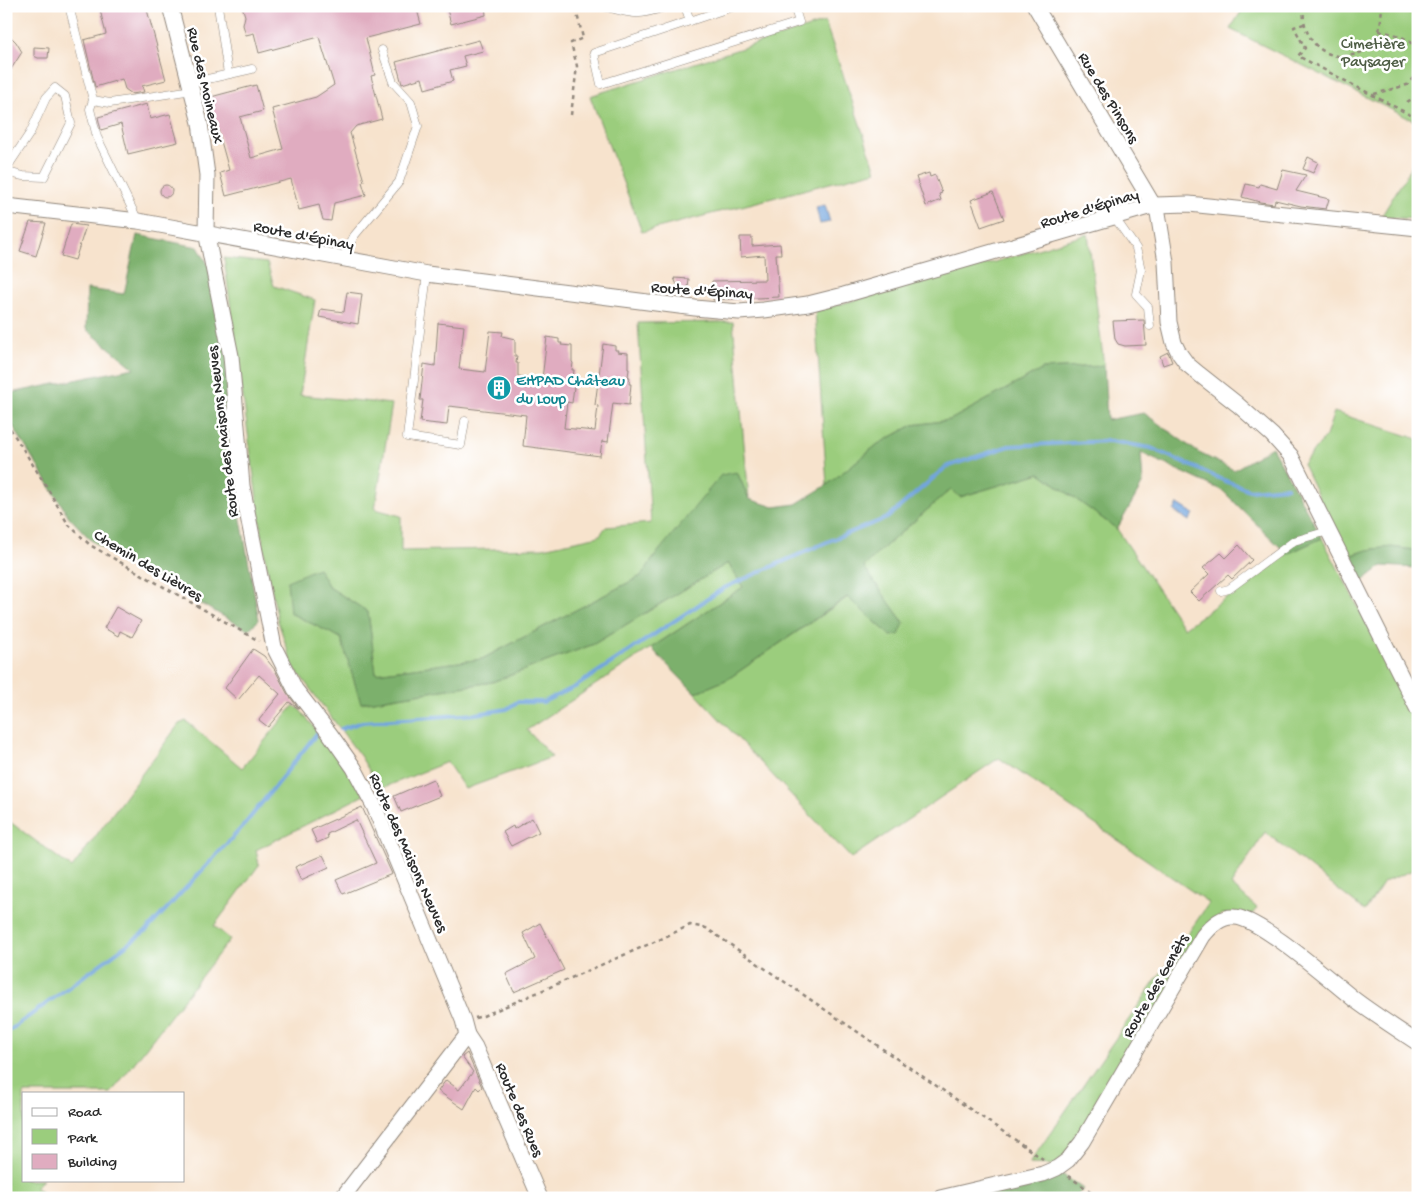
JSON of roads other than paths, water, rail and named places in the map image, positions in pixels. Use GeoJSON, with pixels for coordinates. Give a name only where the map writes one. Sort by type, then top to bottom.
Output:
{"type":"FeatureCollection","features":[{"type":"Feature","properties":{"kind":"street","name":"Rue des Moineaux"},"geometry":{"type":"LineString","coordinates":[[170,6],[200,123],[207,175],[206,232]]}},
{"type":"Feature","properties":{"kind":"street","name":"Rue des Pinsons"},"geometry":{"type":"LineString","coordinates":[[1035,6],[1155,205],[1162,234],[1169,322],[1174,343],[1179,353],[1187,364],[1237,404],[1282,445],[1291,456],[1418,710]]}},
{"type":"Feature","properties":{"kind":"street","name":"Route d'Épinay"},"geometry":{"type":"LineString","coordinates":[[6,206],[138,220],[342,260],[427,274],[739,312],[808,304],[844,295],[1155,205],[1189,204],[1418,228]]}},
{"type":"Feature","properties":{"kind":"street","name":"Route des Maisons Neuves"},"geometry":{"type":"LineString","coordinates":[[206,232],[231,356],[242,486],[274,647],[295,689],[354,768],[374,806],[463,1020],[467,1035]]}},
{"type":"Feature","properties":{"kind":"street","name":"Route des Genêts"},"geometry":{"type":"LineString","coordinates":[[940,1198],[1043,1174],[1057,1168],[1068,1160],[1082,1142],[1208,929],[1221,920],[1233,916],[1257,925],[1357,1001],[1418,1043]]}},
{"type":"Feature","properties":{"kind":"street"},"geometry":{"type":"LineString","coordinates":[[342,1198],[467,1035]]}},
{"type":"Feature","properties":{"kind":"street","name":"Route des Rues"},"geometry":{"type":"LineString","coordinates":[[467,1035],[476,1047],[540,1198]]}},
{"type":"Feature","properties":{"kind":"lane"},"geometry":{"type":"LineString","coordinates":[[69,6],[93,100],[90,109],[97,137],[138,220]]}},
{"type":"Feature","properties":{"kind":"lane"},"geometry":{"type":"LineString","coordinates":[[218,6],[228,74]]}},
{"type":"Feature","properties":{"kind":"lane"},"geometry":{"type":"LineString","coordinates":[[603,6],[631,14],[648,13],[667,6]]}},
{"type":"Feature","properties":{"kind":"lane"},"geometry":{"type":"LineString","coordinates":[[685,6],[690,21]]}},
{"type":"Feature","properties":{"kind":"lane"},"geometry":{"type":"LineString","coordinates":[[735,6],[594,53],[601,84],[799,22],[794,6]]}},
{"type":"Feature","properties":{"kind":"lane"},"geometry":{"type":"LineString","coordinates":[[342,260],[354,236],[399,182],[418,126],[411,102],[393,82],[382,50]]}},
{"type":"Feature","properties":{"kind":"lane"},"geometry":{"type":"LineString","coordinates":[[93,100],[110,104],[191,86],[228,74],[252,69]]}},
{"type":"Feature","properties":{"kind":"lane"},"geometry":{"type":"LineString","coordinates":[[55,88],[65,96],[71,123],[44,177],[23,176],[6,171],[30,133],[46,98],[55,88]]}},
{"type":"Feature","properties":{"kind":"lane"},"geometry":{"type":"LineString","coordinates":[[1115,218],[1136,248],[1141,270],[1136,294],[1148,307],[1150,326]]}},
{"type":"Feature","properties":{"kind":"lane"},"geometry":{"type":"LineString","coordinates":[[427,274],[406,437],[461,445],[465,421]]}},
{"type":"Feature","properties":{"kind":"lane"},"geometry":{"type":"LineString","coordinates":[[1222,591],[1230,589],[1294,541],[1328,531]]}},
{"type":"Feature","properties":{"kind":"water"},"geometry":{"type":"Polygon","coordinates":[[[825,205],[830,222],[820,224],[816,207],[825,205]]]}},
{"type":"Feature","properties":{"kind":"water"},"geometry":{"type":"Polygon","coordinates":[[[1178,504],[1194,514],[1189,521],[1174,511],[1178,504]]]}},
{"type":"Feature","properties":{"kind":"waterway"},"geometry":{"type":"LineString","coordinates":[[341,729],[362,722],[476,714],[507,709],[517,702],[543,702],[575,687],[724,588],[836,538],[887,518],[946,467],[1009,446],[1110,441],[1151,448],[1250,490],[1287,487]]}},
{"type":"Feature","properties":{"kind":"waterway"},"geometry":{"type":"LineString","coordinates":[[6,1033],[147,930],[245,824],[318,732]]}},
{"type":"Feature","properties":{"kind":"place","name":"EHPAD Château du Loup"},"geometry":{"type":"Point","coordinates":[499,388]}},
{"type":"Feature","properties":{"kind":"park label","name":"Cimetière Paysager"},"geometry":{"type":"Point","coordinates":[1373,51]}}]}
